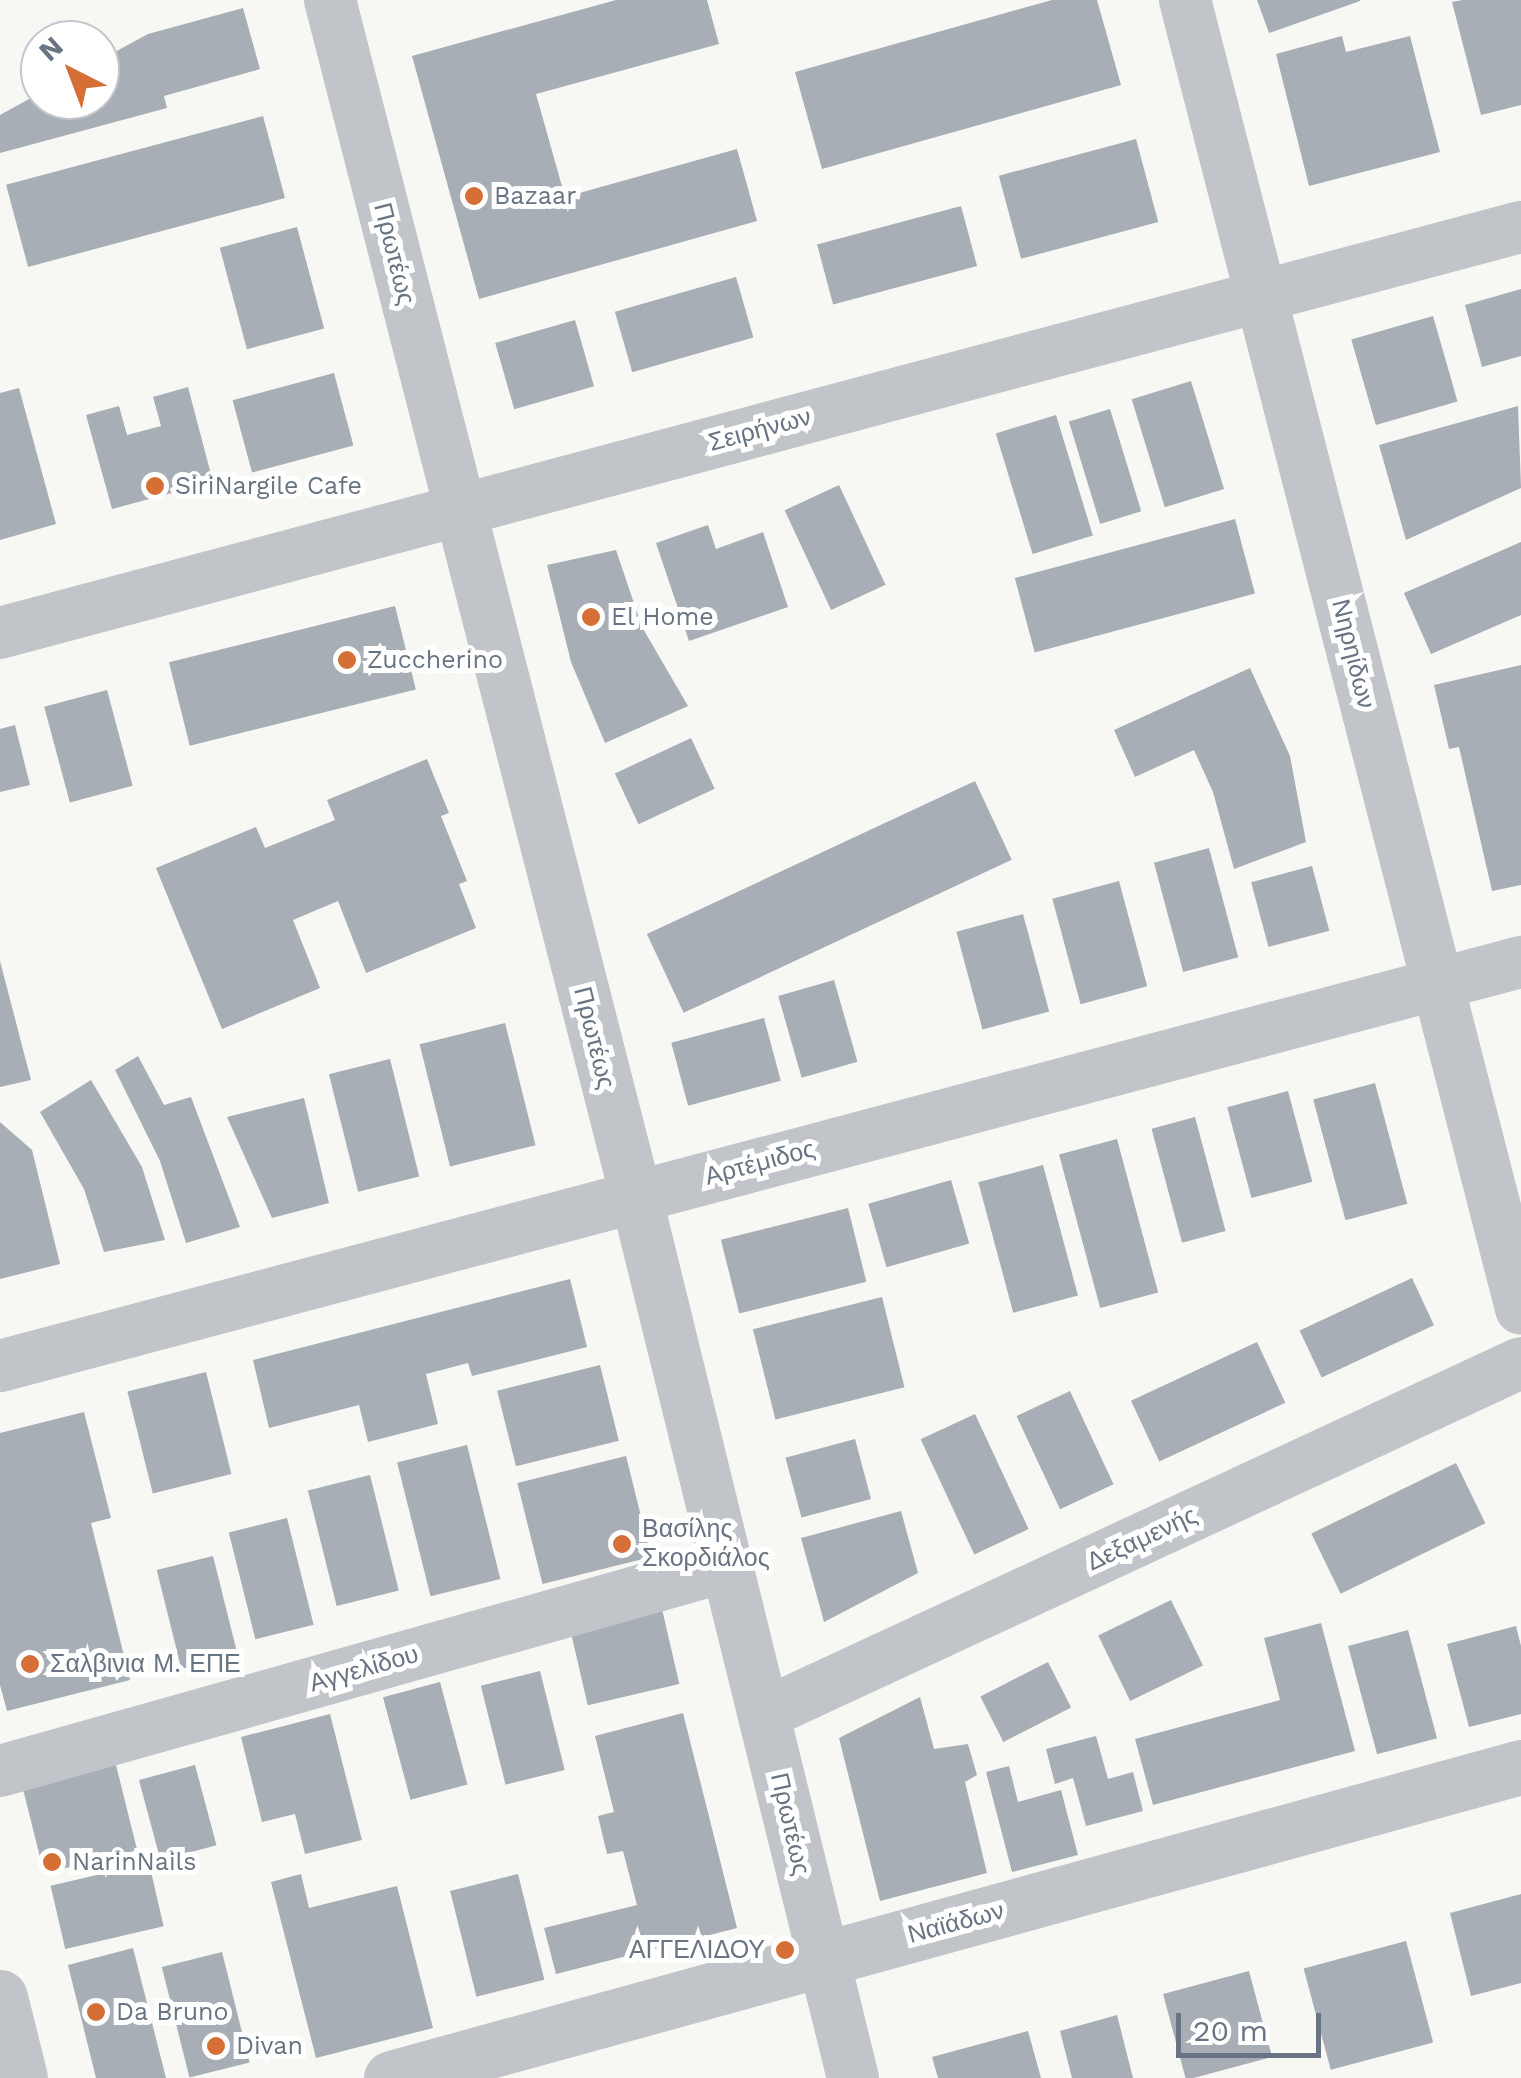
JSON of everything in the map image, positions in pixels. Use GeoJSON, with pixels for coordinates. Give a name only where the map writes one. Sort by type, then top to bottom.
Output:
{"type":"FeatureCollection","features":[{"type":"Feature","properties":{"kind":"street","name":"Πρωτέως"},"geometry":{"type":"LineString","coordinates":[[330,0],[636,1196],[853,2078]]}},
{"type":"Feature","properties":{"kind":"street","name":"Νηρηίδων"},"geometry":{"type":"LineString","coordinates":[[1185,0],[1521,1308]]}},
{"type":"Feature","properties":{"kind":"street","name":"Σειρήνων"},"geometry":{"type":"LineString","coordinates":[[0,633],[1521,227]]}},
{"type":"Feature","properties":{"kind":"street","name":"Αρτέμιδος"},"geometry":{"type":"LineString","coordinates":[[0,1366],[1521,962]]}},
{"type":"Feature","properties":{"kind":"street","name":"Δεξαμενής"},"geometry":{"type":"LineString","coordinates":[[764,1714],[1521,1363]]}},
{"type":"Feature","properties":{"kind":"street","name":"Αγγελίδου"},"geometry":{"type":"LineString","coordinates":[[0,1771],[728,1566]]}},
{"type":"Feature","properties":{"kind":"street","name":"Ναϊάδων"},"geometry":{"type":"LineString","coordinates":[[423,2074],[822,1959],[1521,1768]]}},
{"type":"Feature","properties":{"kind":"street"},"geometry":{"type":"LineString","coordinates":[[0,1997],[20,2078]]}},
{"type":"Feature","properties":{"kind":"building"},"geometry":{"type":"Polygon","coordinates":[[[616,0],[707,0],[719,44],[536,94],[565,197],[737,149],[757,221],[479,299],[412,56],[616,0]]]}},
{"type":"Feature","properties":{"kind":"building"},"geometry":{"type":"Polygon","coordinates":[[[1052,0],[1097,0],[1121,85],[822,169],[795,72],[1052,0]]]}},
{"type":"Feature","properties":{"kind":"building"},"geometry":{"type":"Polygon","coordinates":[[[1257,0],[1360,0],[1360,1],[1269,33],[1257,0]]]}},
{"type":"Feature","properties":{"kind":"building"},"geometry":{"type":"Polygon","coordinates":[[[1521,0],[1521,105],[1481,115],[1452,2],[1521,0]]]}},
{"type":"Feature","properties":{"kind":"building"},"geometry":{"type":"Polygon","coordinates":[[[243,8],[260,69],[164,96],[167,108],[0,153],[0,115],[20,104],[20,120],[120,120],[120,49],[148,34],[243,8]]]}},
{"type":"Feature","properties":{"kind":"building"},"geometry":{"type":"Polygon","coordinates":[[[1342,36],[1346,52],[1410,36],[1440,152],[1309,186],[1276,54],[1342,36]]]}},
{"type":"Feature","properties":{"kind":"building"},"geometry":{"type":"Polygon","coordinates":[[[263,116],[285,198],[28,267],[6,185],[263,116]]]}},
{"type":"Feature","properties":{"kind":"building"},"geometry":{"type":"Polygon","coordinates":[[[1136,139],[1158,222],[1021,259],[999,176],[1136,139]]]}},
{"type":"Feature","properties":{"kind":"building"},"geometry":{"type":"Polygon","coordinates":[[[961,206],[977,266],[833,304],[817,245],[961,206]]]}},
{"type":"Feature","properties":{"kind":"building"},"geometry":{"type":"Polygon","coordinates":[[[297,227],[324,328],[247,349],[220,248],[297,227]]]}},
{"type":"Feature","properties":{"kind":"building"},"geometry":{"type":"Polygon","coordinates":[[[736,277],[753,338],[632,372],[615,312],[736,277]]]}},
{"type":"Feature","properties":{"kind":"building"},"geometry":{"type":"Polygon","coordinates":[[[1521,289],[1521,356],[1482,367],[1465,305],[1521,289]]]}},
{"type":"Feature","properties":{"kind":"building"},"geometry":{"type":"Polygon","coordinates":[[[1433,316],[1458,402],[1376,425],[1351,339],[1433,316]]]}},
{"type":"Feature","properties":{"kind":"building"},"geometry":{"type":"Polygon","coordinates":[[[575,320],[594,386],[514,409],[495,343],[575,320]]]}},
{"type":"Feature","properties":{"kind":"building"},"geometry":{"type":"Polygon","coordinates":[[[334,373],[353,445],[252,473],[233,400],[334,373]]]}},
{"type":"Feature","properties":{"kind":"building"},"geometry":{"type":"Polygon","coordinates":[[[1191,381],[1224,489],[1165,507],[1132,399],[1191,381]]]}},
{"type":"Feature","properties":{"kind":"building"},"geometry":{"type":"Polygon","coordinates":[[[188,387],[213,482],[112,509],[86,415],[119,406],[127,435],[161,426],[153,397],[188,387]]]}},
{"type":"Feature","properties":{"kind":"building"},"geometry":{"type":"Polygon","coordinates":[[[19,388],[56,524],[0,540],[0,393],[19,388]]]}},
{"type":"Feature","properties":{"kind":"building"},"geometry":{"type":"Polygon","coordinates":[[[1518,406],[1521,488],[1406,540],[1379,445],[1518,406]]]}},
{"type":"Feature","properties":{"kind":"building"},"geometry":{"type":"Polygon","coordinates":[[[1110,409],[1141,511],[1100,524],[1069,422],[1110,409]]]}},
{"type":"Feature","properties":{"kind":"building"},"geometry":{"type":"Polygon","coordinates":[[[1056,415],[1093,535],[1033,554],[996,433],[1056,415]]]}},
{"type":"Feature","properties":{"kind":"building"},"geometry":{"type":"Polygon","coordinates":[[[839,485],[885,585],[831,610],[785,510],[839,485]]]}},
{"type":"Feature","properties":{"kind":"building"},"geometry":{"type":"Polygon","coordinates":[[[1235,519],[1255,593],[1035,652],[1015,578],[1235,519]]]}},
{"type":"Feature","properties":{"kind":"building"},"geometry":{"type":"Polygon","coordinates":[[[708,525],[716,549],[763,532],[788,607],[689,641],[656,543],[708,525]]]}},
{"type":"Feature","properties":{"kind":"building"},"geometry":{"type":"Polygon","coordinates":[[[1521,542],[1521,615],[1431,654],[1404,593],[1521,542]]]}},
{"type":"Feature","properties":{"kind":"building"},"geometry":{"type":"Polygon","coordinates":[[[616,550],[642,627],[688,706],[605,743],[571,662],[547,565],[616,550]]]}},
{"type":"Feature","properties":{"kind":"building"},"geometry":{"type":"Polygon","coordinates":[[[395,606],[416,689],[190,746],[169,662],[395,606]]]}},
{"type":"Feature","properties":{"kind":"building"},"geometry":{"type":"Polygon","coordinates":[[[1521,665],[1521,885],[1492,891],[1459,747],[1449,749],[1434,685],[1521,665]]]}},
{"type":"Feature","properties":{"kind":"building"},"geometry":{"type":"Polygon","coordinates":[[[1250,668],[1290,756],[1306,842],[1234,869],[1213,792],[1194,750],[1135,777],[1114,730],[1250,668]]]}},
{"type":"Feature","properties":{"kind":"building"},"geometry":{"type":"Polygon","coordinates":[[[107,690],[133,786],[70,802],[44,707],[107,690]]]}},
{"type":"Feature","properties":{"kind":"building"},"geometry":{"type":"Polygon","coordinates":[[[15,725],[30,785],[0,792],[0,729],[15,725]]]}},
{"type":"Feature","properties":{"kind":"building"},"geometry":{"type":"Polygon","coordinates":[[[691,738],[715,789],[639,824],[615,773],[691,738]]]}},
{"type":"Feature","properties":{"kind":"building"},"geometry":{"type":"Polygon","coordinates":[[[427,759],[449,813],[441,816],[467,881],[459,884],[476,928],[366,973],[338,901],[293,920],[320,988],[222,1029],[156,868],[256,827],[265,848],[335,820],[327,800],[427,759]]]}},
{"type":"Feature","properties":{"kind":"building"},"geometry":{"type":"Polygon","coordinates":[[[975,781],[1012,860],[684,1013],[647,934],[975,781]]]}},
{"type":"Feature","properties":{"kind":"building"},"geometry":{"type":"Polygon","coordinates":[[[1209,848],[1238,957],[1183,972],[1154,863],[1209,848]]]}},
{"type":"Feature","properties":{"kind":"building"},"geometry":{"type":"Polygon","coordinates":[[[1312,866],[1329,931],[1268,947],[1251,882],[1312,866]]]}},
{"type":"Feature","properties":{"kind":"building"},"geometry":{"type":"Polygon","coordinates":[[[1119,881],[1147,986],[1081,1004],[1052,899],[1119,881]]]}},
{"type":"Feature","properties":{"kind":"building"},"geometry":{"type":"Polygon","coordinates":[[[1023,914],[1049,1012],[982,1029],[956,932],[1023,914]]]}},
{"type":"Feature","properties":{"kind":"building"},"geometry":{"type":"Polygon","coordinates":[[[0,961],[31,1080],[0,1087],[0,961]]]}},
{"type":"Feature","properties":{"kind":"building"},"geometry":{"type":"Polygon","coordinates":[[[834,980],[857,1062],[802,1078],[778,996],[834,980]]]}},
{"type":"Feature","properties":{"kind":"building"},"geometry":{"type":"Polygon","coordinates":[[[764,1018],[781,1081],[688,1106],[671,1043],[764,1018]]]}},
{"type":"Feature","properties":{"kind":"building"},"geometry":{"type":"Polygon","coordinates":[[[505,1023],[535,1145],[450,1167],[420,1044],[505,1023]]]}},
{"type":"Feature","properties":{"kind":"building"},"geometry":{"type":"Polygon","coordinates":[[[138,1056],[164,1105],[191,1097],[240,1227],[186,1243],[160,1161],[115,1070],[138,1056]]]}},
{"type":"Feature","properties":{"kind":"building"},"geometry":{"type":"Polygon","coordinates":[[[390,1059],[419,1176],[358,1192],[329,1074],[390,1059]]]}},
{"type":"Feature","properties":{"kind":"building"},"geometry":{"type":"Polygon","coordinates":[[[91,1080],[142,1167],[165,1240],[104,1252],[84,1189],[40,1112],[91,1080]]]}},
{"type":"Feature","properties":{"kind":"building"},"geometry":{"type":"Polygon","coordinates":[[[1375,1083],[1407,1204],[1346,1220],[1313,1100],[1375,1083]]]}},
{"type":"Feature","properties":{"kind":"building"},"geometry":{"type":"Polygon","coordinates":[[[1288,1091],[1312,1182],[1251,1198],[1227,1107],[1288,1091]]]}},
{"type":"Feature","properties":{"kind":"building"},"geometry":{"type":"Polygon","coordinates":[[[304,1098],[329,1203],[272,1218],[227,1117],[304,1098]]]}},
{"type":"Feature","properties":{"kind":"building"},"geometry":{"type":"Polygon","coordinates":[[[1195,1117],[1226,1231],[1182,1243],[1152,1129],[1195,1117]]]}},
{"type":"Feature","properties":{"kind":"building"},"geometry":{"type":"Polygon","coordinates":[[[0,1122],[32,1150],[60,1264],[0,1279],[0,1122]]]}},
{"type":"Feature","properties":{"kind":"building"},"geometry":{"type":"Polygon","coordinates":[[[1117,1139],[1158,1293],[1100,1308],[1059,1155],[1117,1139]]]}},
{"type":"Feature","properties":{"kind":"building"},"geometry":{"type":"Polygon","coordinates":[[[1043,1165],[1078,1295],[1013,1313],[978,1182],[1043,1165]]]}},
{"type":"Feature","properties":{"kind":"building"},"geometry":{"type":"Polygon","coordinates":[[[951,1180],[969,1243],[887,1267],[868,1204],[951,1180]]]}},
{"type":"Feature","properties":{"kind":"building"},"geometry":{"type":"Polygon","coordinates":[[[848,1208],[866,1282],[739,1313],[721,1240],[848,1208]]]}},
{"type":"Feature","properties":{"kind":"building"},"geometry":{"type":"Polygon","coordinates":[[[1412,1278],[1434,1325],[1322,1378],[1300,1330],[1412,1278]]]}},
{"type":"Feature","properties":{"kind":"building"},"geometry":{"type":"Polygon","coordinates":[[[570,1279],[587,1347],[472,1376],[468,1363],[426,1374],[438,1424],[368,1442],[359,1405],[269,1428],[253,1360],[570,1279]]]}},
{"type":"Feature","properties":{"kind":"building"},"geometry":{"type":"Polygon","coordinates":[[[882,1297],[904,1387],[775,1419],[753,1329],[882,1297]]]}},
{"type":"Feature","properties":{"kind":"building"},"geometry":{"type":"Polygon","coordinates":[[[1257,1342],[1285,1403],[1159,1461],[1131,1401],[1257,1342]]]}},
{"type":"Feature","properties":{"kind":"building"},"geometry":{"type":"Polygon","coordinates":[[[600,1365],[619,1441],[516,1466],[497,1391],[600,1365]]]}},
{"type":"Feature","properties":{"kind":"building"},"geometry":{"type":"Polygon","coordinates":[[[206,1372],[231,1474],[153,1493],[127,1392],[206,1372]]]}},
{"type":"Feature","properties":{"kind":"building"},"geometry":{"type":"Polygon","coordinates":[[[1070,1391],[1114,1484],[1060,1509],[1017,1416],[1070,1391]]]}},
{"type":"Feature","properties":{"kind":"building"},"geometry":{"type":"Polygon","coordinates":[[[84,1412],[111,1518],[91,1523],[130,1680],[7,1711],[0,1685],[0,1433],[84,1412]]]}},
{"type":"Feature","properties":{"kind":"building"},"geometry":{"type":"Polygon","coordinates":[[[975,1414],[1029,1529],[974,1554],[921,1439],[975,1414]]]}},
{"type":"Feature","properties":{"kind":"building"},"geometry":{"type":"Polygon","coordinates":[[[855,1439],[871,1499],[802,1518],[785,1458],[855,1439]]]}},
{"type":"Feature","properties":{"kind":"building"},"geometry":{"type":"Polygon","coordinates":[[[467,1445],[500,1579],[431,1596],[397,1462],[467,1445]]]}},
{"type":"Feature","properties":{"kind":"building"},"geometry":{"type":"Polygon","coordinates":[[[626,1456],[651,1557],[542,1584],[517,1483],[626,1456]]]}},
{"type":"Feature","properties":{"kind":"building"},"geometry":{"type":"Polygon","coordinates":[[[1456,1463],[1485,1523],[1341,1594],[1311,1534],[1456,1463]]]}},
{"type":"Feature","properties":{"kind":"building"},"geometry":{"type":"Polygon","coordinates":[[[370,1475],[399,1590],[337,1606],[308,1490],[370,1475]]]}},
{"type":"Feature","properties":{"kind":"building"},"geometry":{"type":"Polygon","coordinates":[[[901,1511],[918,1573],[824,1622],[801,1538],[901,1511]]]}},
{"type":"Feature","properties":{"kind":"building"},"geometry":{"type":"Polygon","coordinates":[[[287,1518],[314,1625],[255,1639],[229,1533],[287,1518]]]}},
{"type":"Feature","properties":{"kind":"building"},"geometry":{"type":"Polygon","coordinates":[[[213,1556],[238,1655],[181,1669],[157,1570],[213,1556]]]}},
{"type":"Feature","properties":{"kind":"building"},"geometry":{"type":"Polygon","coordinates":[[[1171,1600],[1203,1666],[1130,1701],[1098,1636],[1171,1600]]]}},
{"type":"Feature","properties":{"kind":"building"},"geometry":{"type":"Polygon","coordinates":[[[662,1609],[679,1684],[588,1705],[570,1630],[662,1609]]]}},
{"type":"Feature","properties":{"kind":"building"},"geometry":{"type":"Polygon","coordinates":[[[1321,1623],[1355,1751],[1153,1805],[1135,1739],[1280,1700],[1264,1638],[1321,1623]]]}},
{"type":"Feature","properties":{"kind":"building"},"geometry":{"type":"Polygon","coordinates":[[[1516,1626],[1521,1646],[1521,1714],[1469,1727],[1447,1644],[1516,1626]]]}},
{"type":"Feature","properties":{"kind":"building"},"geometry":{"type":"Polygon","coordinates":[[[1408,1630],[1437,1738],[1377,1754],[1348,1646],[1408,1630]]]}},
{"type":"Feature","properties":{"kind":"building"},"geometry":{"type":"Polygon","coordinates":[[[1048,1662],[1071,1707],[1003,1742],[980,1697],[1048,1662]]]}},
{"type":"Feature","properties":{"kind":"building"},"geometry":{"type":"Polygon","coordinates":[[[540,1671],[565,1770],[505,1785],[481,1686],[540,1671]]]}},
{"type":"Feature","properties":{"kind":"building"},"geometry":{"type":"Polygon","coordinates":[[[440,1682],[467,1784],[410,1800],[383,1697],[440,1682]]]}},
{"type":"Feature","properties":{"kind":"building"},"geometry":{"type":"Polygon","coordinates":[[[920,1697],[934,1749],[968,1744],[977,1775],[965,1782],[987,1873],[880,1901],[839,1738],[920,1697]]]}},
{"type":"Feature","properties":{"kind":"building"},"geometry":{"type":"Polygon","coordinates":[[[683,1713],[737,1928],[556,1974],[544,1928],[637,1905],[623,1851],[607,1854],[598,1816],[614,1812],[595,1736],[683,1713]]]}},
{"type":"Feature","properties":{"kind":"building"},"geometry":{"type":"Polygon","coordinates":[[[330,1714],[362,1840],[305,1854],[295,1814],[262,1822],[241,1737],[330,1714]]]}},
{"type":"Feature","properties":{"kind":"building"},"geometry":{"type":"Polygon","coordinates":[[[1096,1736],[1108,1779],[1133,1772],[1143,1811],[1086,1826],[1073,1778],[1055,1784],[1046,1749],[1096,1736]]]}},
{"type":"Feature","properties":{"kind":"building"},"geometry":{"type":"Polygon","coordinates":[[[115,1761],[137,1850],[44,1873],[22,1784],[115,1761]]]}},
{"type":"Feature","properties":{"kind":"building"},"geometry":{"type":"Polygon","coordinates":[[[195,1765],[216,1845],[160,1860],[139,1780],[195,1765]]]}},
{"type":"Feature","properties":{"kind":"building"},"geometry":{"type":"Polygon","coordinates":[[[1009,1766],[1018,1802],[1061,1790],[1078,1855],[1012,1872],[986,1772],[1009,1766]]]}},
{"type":"Feature","properties":{"kind":"building"},"geometry":{"type":"Polygon","coordinates":[[[149,1863],[164,1926],[65,1949],[51,1886],[149,1863]]]}},
{"type":"Feature","properties":{"kind":"building"},"geometry":{"type":"Polygon","coordinates":[[[301,1874],[309,1908],[397,1886],[433,2028],[316,2058],[271,1882],[301,1874]]]}},
{"type":"Feature","properties":{"kind":"building"},"geometry":{"type":"Polygon","coordinates":[[[518,1874],[544,1980],[476,1997],[450,1891],[518,1874]]]}},
{"type":"Feature","properties":{"kind":"building"},"geometry":{"type":"Polygon","coordinates":[[[1521,1894],[1521,1983],[1471,1996],[1450,1913],[1521,1894]]]}},
{"type":"Feature","properties":{"kind":"building"},"geometry":{"type":"Polygon","coordinates":[[[1406,1941],[1433,2042],[1331,2070],[1304,1968],[1406,1941]]]}},
{"type":"Feature","properties":{"kind":"building"},"geometry":{"type":"Polygon","coordinates":[[[133,1948],[166,2078],[96,2078],[68,1965],[133,1948]]]}},
{"type":"Feature","properties":{"kind":"building"},"geometry":{"type":"Polygon","coordinates":[[[222,1952],[250,2063],[189,2078],[162,1967],[222,1952]]]}},
{"type":"Feature","properties":{"kind":"building"},"geometry":{"type":"Polygon","coordinates":[[[1249,1971],[1272,2057],[1186,2078],[1163,1994],[1249,1971]]]}},
{"type":"Feature","properties":{"kind":"building"},"geometry":{"type":"Polygon","coordinates":[[[1117,2015],[1133,2078],[1072,2078],[1060,2031],[1117,2015]]]}},
{"type":"Feature","properties":{"kind":"building"},"geometry":{"type":"Polygon","coordinates":[[[1028,2031],[1041,2078],[938,2078],[932,2057],[1028,2031]]]}},
{"type":"Feature","properties":{"kind":"place","name":"Bazaar"},"geometry":{"type":"Point","coordinates":[474,196]}},
{"type":"Feature","properties":{"kind":"place","name":"SiriNargile Cafe"},"geometry":{"type":"Point","coordinates":[155,486]}},
{"type":"Feature","properties":{"kind":"place","name":"El Home"},"geometry":{"type":"Point","coordinates":[591,617]}},
{"type":"Feature","properties":{"kind":"place","name":"Zuccherino"},"geometry":{"type":"Point","coordinates":[347,660]}},
{"type":"Feature","properties":{"kind":"place","name":"Βασίλης Σκορδιάλος"},"geometry":{"type":"Point","coordinates":[622,1544]}},
{"type":"Feature","properties":{"kind":"place","name":"Σαλβινια Μ. ΕΠΕ"},"geometry":{"type":"Point","coordinates":[30,1664]}},
{"type":"Feature","properties":{"kind":"place","name":"NarinNails"},"geometry":{"type":"Point","coordinates":[52,1862]}},
{"type":"Feature","properties":{"kind":"place","name":"ΑΓΓΕΛΙΔΟΥ"},"geometry":{"type":"Point","coordinates":[785,1950]}},
{"type":"Feature","properties":{"kind":"place","name":"Da Bruno"},"geometry":{"type":"Point","coordinates":[96,2012]}},
{"type":"Feature","properties":{"kind":"place","name":"Divan"},"geometry":{"type":"Point","coordinates":[216,2046]}}]}
